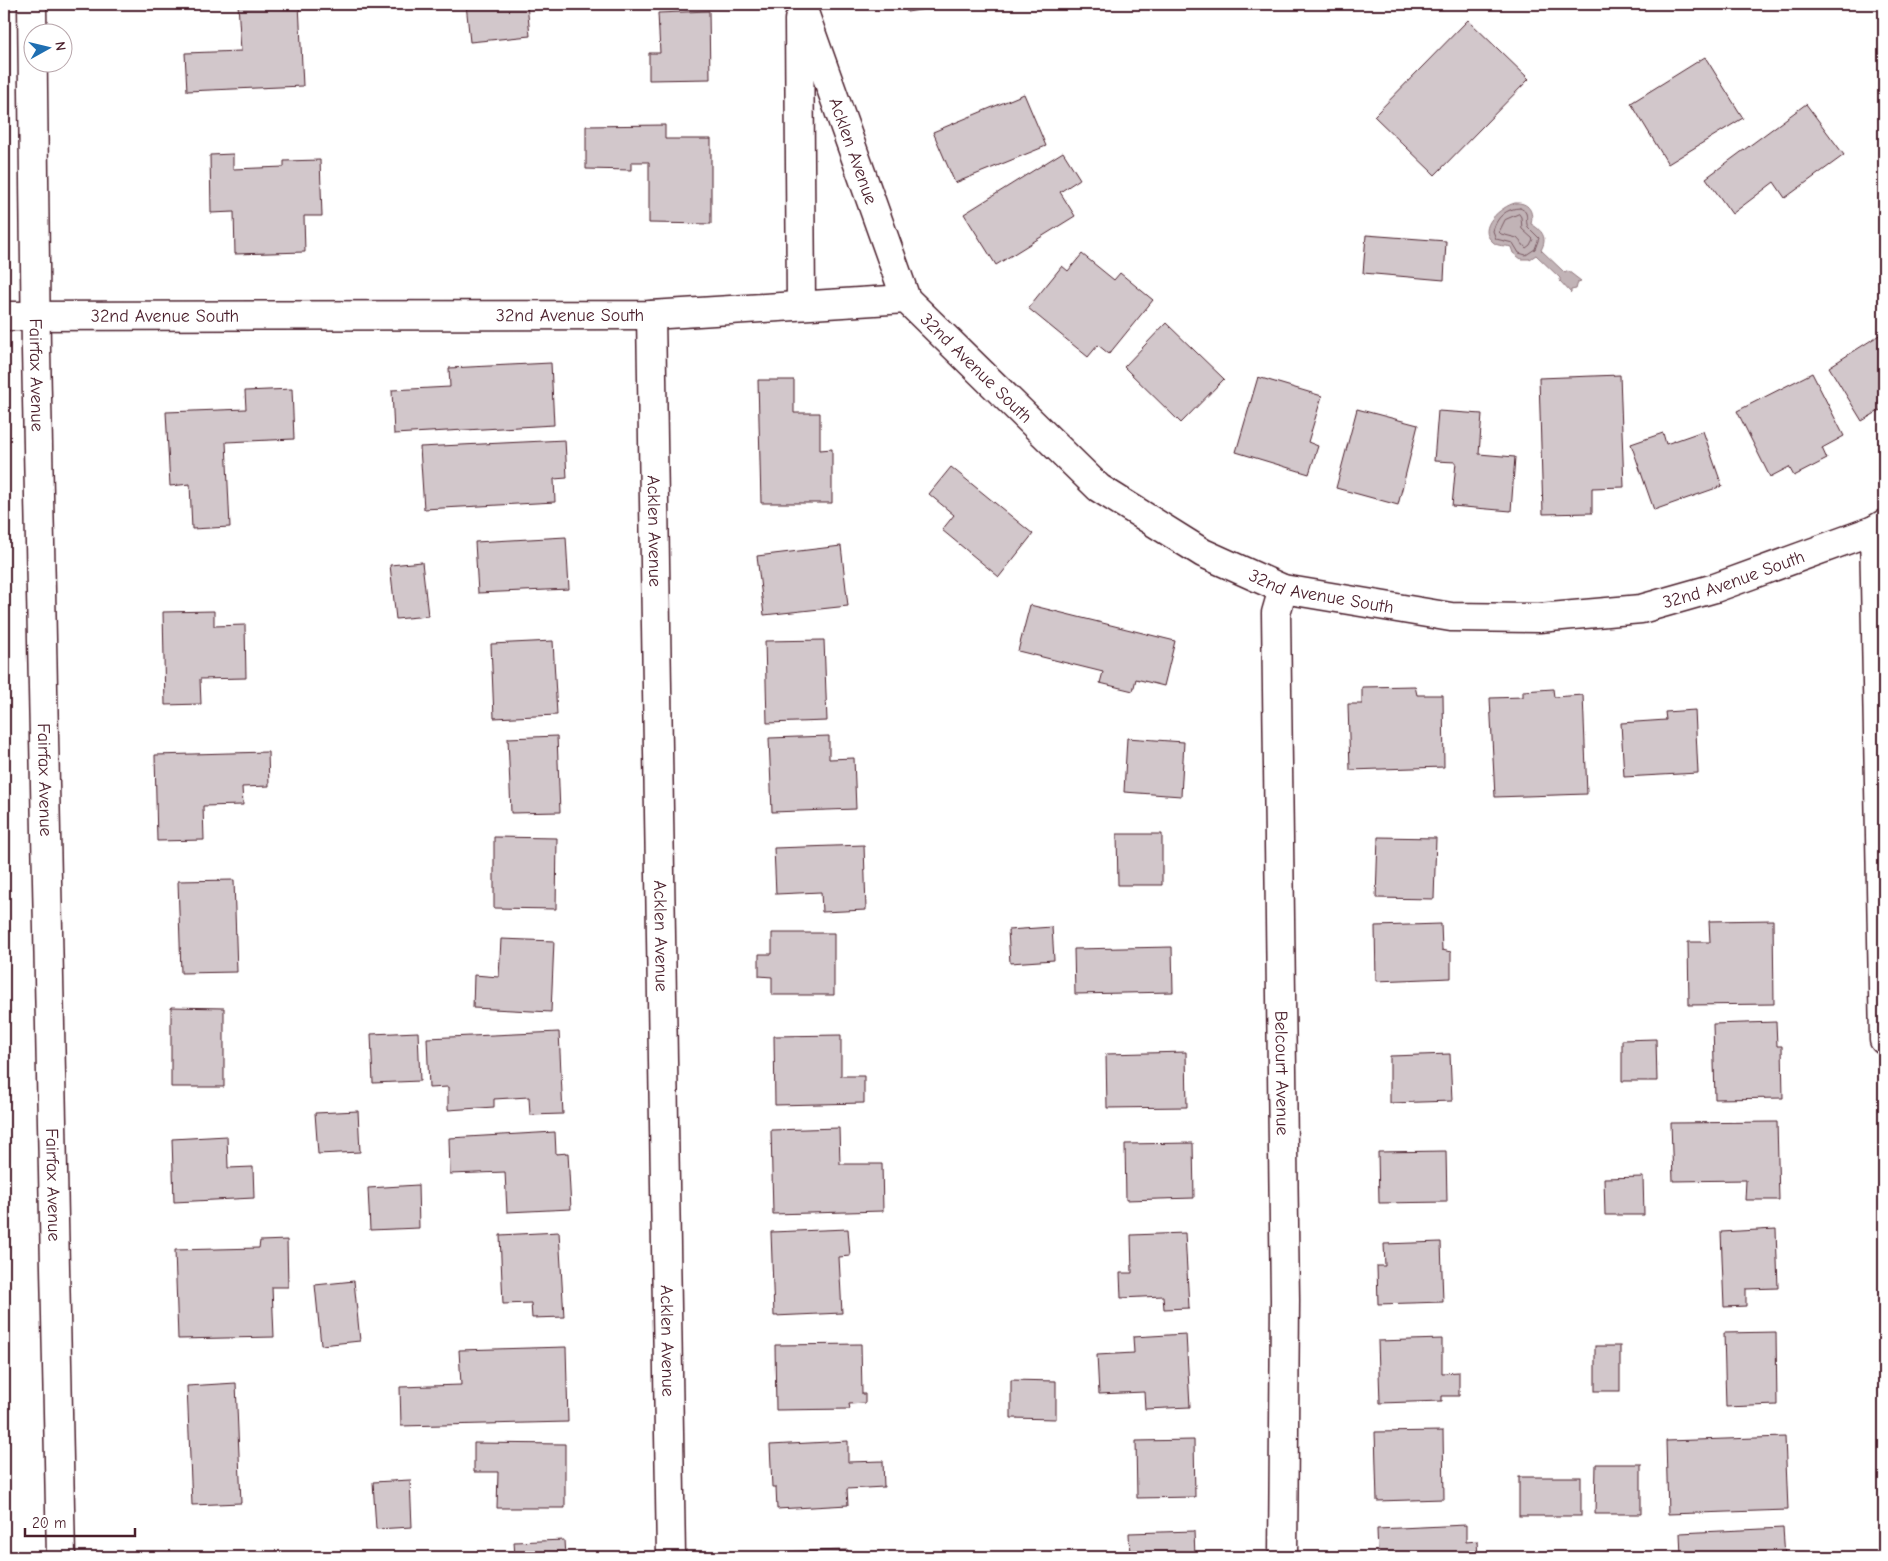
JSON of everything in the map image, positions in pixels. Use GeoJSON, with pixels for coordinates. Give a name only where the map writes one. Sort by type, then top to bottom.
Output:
{"type":"FeatureCollection","features":[{"type":"Feature","properties":{"kind":"street","name":"Fairfax Avenue"},"geometry":{"type":"LineString","coordinates":[[32,4],[36,316],[61,1557]]}},
{"type":"Feature","properties":{"kind":"street","name":"Acklen Avenue"},"geometry":{"type":"LineString","coordinates":[[800,4],[906,299]]}},
{"type":"Feature","properties":{"kind":"street","name":"Acklen Avenue"},"geometry":{"type":"LineString","coordinates":[[800,4],[801,305]]}},
{"type":"Feature","properties":{"kind":"street","name":"32nd Avenue South"},"geometry":{"type":"LineString","coordinates":[[4,316],[651,315],[906,299],[1099,488],[1203,553],[1283,589],[1451,617],[1540,618],[1641,609],[1715,588],[1879,527]]}},
{"type":"Feature","properties":{"kind":"street","name":"Acklen Avenue"},"geometry":{"type":"LineString","coordinates":[[651,315],[671,1557]]}},
{"type":"Feature","properties":{"kind":"street"},"geometry":{"type":"LineString","coordinates":[[1879,527],[1884,1040]]}},
{"type":"Feature","properties":{"kind":"street","name":"Belcourt Avenue"},"geometry":{"type":"LineString","coordinates":[[1283,589],[1276,613],[1286,1300],[1283,1557]]}},
{"type":"Feature","properties":{"kind":"water"},"geometry":{"type":"Polygon","coordinates":[[[1515,203],[1524,204],[1531,212],[1531,224],[1541,232],[1544,238],[1541,250],[1565,273],[1568,271],[1581,281],[1578,282],[1576,289],[1571,290],[1571,293],[1560,281],[1560,278],[1536,255],[1530,259],[1521,259],[1513,253],[1511,247],[1497,245],[1488,236],[1487,230],[1492,218],[1504,208],[1515,203]]]}},
{"type":"Feature","properties":{"kind":"building"},"geometry":{"type":"Polygon","coordinates":[[[238,4],[299,4],[303,86],[187,91],[185,53],[241,51],[238,4]]]}},
{"type":"Feature","properties":{"kind":"building"},"geometry":{"type":"Polygon","coordinates":[[[466,4],[527,4],[530,36],[470,42],[466,4]]]}},
{"type":"Feature","properties":{"kind":"building"},"geometry":{"type":"Polygon","coordinates":[[[906,4],[958,4],[907,12],[906,4]]]}},
{"type":"Feature","properties":{"kind":"building"},"geometry":{"type":"Polygon","coordinates":[[[709,11],[710,79],[649,80],[649,53],[660,53],[658,13],[709,11]]]}},
{"type":"Feature","properties":{"kind":"building"},"geometry":{"type":"Polygon","coordinates":[[[1468,20],[1529,79],[1435,175],[1374,116],[1468,20]]]}},
{"type":"Feature","properties":{"kind":"building"},"geometry":{"type":"Polygon","coordinates":[[[1705,57],[1743,118],[1668,164],[1631,103],[1705,57]]]}},
{"type":"Feature","properties":{"kind":"building"},"geometry":{"type":"Polygon","coordinates":[[[1024,94],[1046,146],[955,183],[933,132],[1024,94]]]}},
{"type":"Feature","properties":{"kind":"building"},"geometry":{"type":"Polygon","coordinates":[[[1806,104],[1844,155],[1785,198],[1774,182],[1732,214],[1706,178],[1806,104]]]}},
{"type":"Feature","properties":{"kind":"building"},"geometry":{"type":"Polygon","coordinates":[[[665,125],[665,139],[711,139],[711,224],[649,223],[649,162],[631,162],[631,170],[586,169],[586,126],[665,125]]]}},
{"type":"Feature","properties":{"kind":"building"},"geometry":{"type":"Polygon","coordinates":[[[1063,152],[1080,179],[1060,192],[1075,216],[996,265],[964,214],[1063,152]]]}},
{"type":"Feature","properties":{"kind":"building"},"geometry":{"type":"Polygon","coordinates":[[[233,154],[233,169],[284,167],[284,161],[320,160],[322,216],[304,216],[305,252],[235,254],[234,212],[211,213],[210,155],[233,154]]]}},
{"type":"Feature","properties":{"kind":"building"},"geometry":{"type":"Polygon","coordinates":[[[1366,235],[1446,241],[1444,280],[1363,273],[1366,235]]]}},
{"type":"Feature","properties":{"kind":"building"},"geometry":{"type":"Polygon","coordinates":[[[1082,254],[1114,280],[1120,273],[1153,300],[1109,354],[1098,345],[1088,357],[1028,308],[1062,266],[1068,271],[1082,254]]]}},
{"type":"Feature","properties":{"kind":"building"},"geometry":{"type":"Polygon","coordinates":[[[1166,323],[1224,379],[1181,423],[1124,367],[1166,323]]]}},
{"type":"Feature","properties":{"kind":"building"},"geometry":{"type":"Polygon","coordinates":[[[1884,332],[1884,408],[1862,421],[1829,367],[1884,332]]]}},
{"type":"Feature","properties":{"kind":"building"},"geometry":{"type":"Polygon","coordinates":[[[551,363],[554,425],[394,434],[392,390],[450,387],[449,368],[551,363]]]}},
{"type":"Feature","properties":{"kind":"building"},"geometry":{"type":"Polygon","coordinates":[[[1812,373],[1844,436],[1822,448],[1827,459],[1794,476],[1789,467],[1770,477],[1737,411],[1812,373]]]}},
{"type":"Feature","properties":{"kind":"building"},"geometry":{"type":"Polygon","coordinates":[[[1620,375],[1624,487],[1592,488],[1592,513],[1543,514],[1539,378],[1620,375]]]}},
{"type":"Feature","properties":{"kind":"building"},"geometry":{"type":"Polygon","coordinates":[[[1258,377],[1322,396],[1308,442],[1318,446],[1309,474],[1236,452],[1258,377]]]}},
{"type":"Feature","properties":{"kind":"building"},"geometry":{"type":"Polygon","coordinates":[[[758,380],[794,380],[794,413],[820,413],[820,450],[832,449],[832,503],[761,503],[758,380]]]}},
{"type":"Feature","properties":{"kind":"building"},"geometry":{"type":"Polygon","coordinates":[[[292,389],[294,439],[226,442],[230,527],[192,529],[190,484],[170,486],[166,412],[246,409],[245,391],[292,389]]]}},
{"type":"Feature","properties":{"kind":"building"},"geometry":{"type":"Polygon","coordinates":[[[1357,409],[1418,425],[1398,505],[1336,488],[1357,409]]]}},
{"type":"Feature","properties":{"kind":"building"},"geometry":{"type":"Polygon","coordinates":[[[1438,411],[1482,414],[1479,454],[1515,457],[1511,511],[1452,506],[1456,462],[1434,461],[1438,411]]]}},
{"type":"Feature","properties":{"kind":"building"},"geometry":{"type":"Polygon","coordinates":[[[1703,431],[1722,486],[1654,510],[1631,444],[1663,433],[1666,444],[1703,431]]]}},
{"type":"Feature","properties":{"kind":"building"},"geometry":{"type":"Polygon","coordinates":[[[565,440],[567,478],[554,479],[555,502],[424,509],[420,447],[565,440]]]}},
{"type":"Feature","properties":{"kind":"building"},"geometry":{"type":"Polygon","coordinates":[[[951,467],[1033,534],[999,577],[942,530],[954,515],[929,494],[951,467]]]}},
{"type":"Feature","properties":{"kind":"building"},"geometry":{"type":"Polygon","coordinates":[[[566,537],[569,589],[478,593],[475,542],[566,537]]]}},
{"type":"Feature","properties":{"kind":"building"},"geometry":{"type":"Polygon","coordinates":[[[841,546],[848,606],[764,615],[757,556],[841,546]]]}},
{"type":"Feature","properties":{"kind":"building"},"geometry":{"type":"Polygon","coordinates":[[[422,562],[428,616],[396,619],[390,565],[422,562]]]}},
{"type":"Feature","properties":{"kind":"building"},"geometry":{"type":"Polygon","coordinates":[[[1030,605],[1175,641],[1164,686],[1136,679],[1133,691],[1100,683],[1103,672],[1018,651],[1030,605]]]}},
{"type":"Feature","properties":{"kind":"building"},"geometry":{"type":"Polygon","coordinates":[[[214,611],[214,626],[245,625],[246,678],[200,679],[201,704],[165,705],[163,612],[214,611]]]}},
{"type":"Feature","properties":{"kind":"building"},"geometry":{"type":"Polygon","coordinates":[[[824,640],[827,721],[767,723],[765,641],[824,640]]]}},
{"type":"Feature","properties":{"kind":"building"},"geometry":{"type":"Polygon","coordinates":[[[553,641],[557,715],[494,718],[491,644],[553,641]]]}},
{"type":"Feature","properties":{"kind":"building"},"geometry":{"type":"Polygon","coordinates":[[[1415,686],[1417,695],[1443,695],[1444,767],[1350,770],[1348,704],[1362,704],[1362,687],[1415,686]]]}},
{"type":"Feature","properties":{"kind":"building"},"geometry":{"type":"Polygon","coordinates":[[[1553,689],[1554,697],[1583,695],[1587,794],[1495,797],[1490,698],[1523,697],[1523,691],[1553,689]]]}},
{"type":"Feature","properties":{"kind":"building"},"geometry":{"type":"Polygon","coordinates":[[[1695,710],[1698,773],[1624,777],[1621,723],[1666,720],[1665,712],[1695,710]]]}},
{"type":"Feature","properties":{"kind":"building"},"geometry":{"type":"Polygon","coordinates":[[[557,736],[560,812],[511,813],[508,738],[557,736]]]}},
{"type":"Feature","properties":{"kind":"building"},"geometry":{"type":"Polygon","coordinates":[[[829,736],[829,759],[854,758],[856,809],[772,812],[769,738],[829,736]]]}},
{"type":"Feature","properties":{"kind":"building"},"geometry":{"type":"Polygon","coordinates":[[[1127,738],[1184,742],[1181,796],[1124,792],[1127,738]]]}},
{"type":"Feature","properties":{"kind":"building"},"geometry":{"type":"Polygon","coordinates":[[[268,752],[269,786],[242,787],[243,805],[203,806],[204,840],[157,841],[155,755],[268,752]]]}},
{"type":"Feature","properties":{"kind":"building"},"geometry":{"type":"Polygon","coordinates":[[[1117,834],[1162,834],[1162,885],[1118,885],[1117,834]]]}},
{"type":"Feature","properties":{"kind":"building"},"geometry":{"type":"Polygon","coordinates":[[[494,837],[557,838],[556,909],[494,908],[494,837]]]}},
{"type":"Feature","properties":{"kind":"building"},"geometry":{"type":"Polygon","coordinates":[[[1378,837],[1436,838],[1434,899],[1376,898],[1378,837]]]}},
{"type":"Feature","properties":{"kind":"building"},"geometry":{"type":"Polygon","coordinates":[[[864,845],[866,910],[822,912],[821,892],[776,894],[774,848],[864,845]]]}},
{"type":"Feature","properties":{"kind":"building"},"geometry":{"type":"Polygon","coordinates":[[[234,880],[237,972],[181,973],[178,881],[234,880]]]}},
{"type":"Feature","properties":{"kind":"building"},"geometry":{"type":"Polygon","coordinates":[[[1773,920],[1774,1004],[1689,1005],[1688,942],[1710,942],[1709,921],[1773,920]]]}},
{"type":"Feature","properties":{"kind":"building"},"geometry":{"type":"Polygon","coordinates":[[[1441,924],[1442,950],[1451,952],[1451,978],[1376,981],[1375,926],[1441,924]]]}},
{"type":"Feature","properties":{"kind":"building"},"geometry":{"type":"Polygon","coordinates":[[[1052,927],[1054,960],[1010,963],[1008,930],[1052,927]]]}},
{"type":"Feature","properties":{"kind":"building"},"geometry":{"type":"Polygon","coordinates":[[[772,933],[834,933],[834,995],[772,995],[772,977],[759,976],[759,954],[772,954],[772,933]]]}},
{"type":"Feature","properties":{"kind":"building"},"geometry":{"type":"Polygon","coordinates":[[[501,939],[554,941],[551,1012],[473,1008],[474,975],[499,977],[501,939]]]}},
{"type":"Feature","properties":{"kind":"building"},"geometry":{"type":"Polygon","coordinates":[[[1172,947],[1173,992],[1075,994],[1074,949],[1172,947]]]}},
{"type":"Feature","properties":{"kind":"building"},"geometry":{"type":"Polygon","coordinates":[[[171,1007],[224,1008],[224,1087],[171,1087],[171,1007]]]}},
{"type":"Feature","properties":{"kind":"building"},"geometry":{"type":"Polygon","coordinates":[[[1776,1022],[1777,1046],[1782,1046],[1783,1098],[1715,1099],[1713,1024],[1776,1022]]]}},
{"type":"Feature","properties":{"kind":"building"},"geometry":{"type":"Polygon","coordinates":[[[418,1032],[420,1081],[373,1083],[371,1034],[418,1032]]]}},
{"type":"Feature","properties":{"kind":"building"},"geometry":{"type":"Polygon","coordinates":[[[559,1032],[563,1114],[530,1115],[529,1097],[494,1099],[494,1107],[448,1110],[448,1087],[429,1088],[427,1038],[559,1032]]]}},
{"type":"Feature","properties":{"kind":"building"},"geometry":{"type":"Polygon","coordinates":[[[841,1035],[841,1076],[864,1076],[864,1103],[775,1105],[774,1036],[841,1035]]]}},
{"type":"Feature","properties":{"kind":"building"},"geometry":{"type":"Polygon","coordinates":[[[1656,1039],[1657,1081],[1622,1081],[1622,1040],[1656,1039]]]}},
{"type":"Feature","properties":{"kind":"building"},"geometry":{"type":"Polygon","coordinates":[[[1186,1052],[1187,1107],[1107,1108],[1106,1054],[1186,1052]]]}},
{"type":"Feature","properties":{"kind":"building"},"geometry":{"type":"Polygon","coordinates":[[[1450,1054],[1452,1101],[1390,1103],[1390,1056],[1450,1054]]]}},
{"type":"Feature","properties":{"kind":"building"},"geometry":{"type":"Polygon","coordinates":[[[358,1111],[360,1152],[318,1154],[315,1113],[358,1111]]]}},
{"type":"Feature","properties":{"kind":"building"},"geometry":{"type":"Polygon","coordinates":[[[1777,1122],[1779,1200],[1745,1200],[1746,1180],[1673,1181],[1671,1123],[1777,1122]]]}},
{"type":"Feature","properties":{"kind":"building"},"geometry":{"type":"Polygon","coordinates":[[[839,1128],[840,1164],[882,1164],[883,1211],[773,1214],[771,1130],[839,1128]]]}},
{"type":"Feature","properties":{"kind":"building"},"geometry":{"type":"Polygon","coordinates":[[[555,1132],[556,1154],[568,1153],[571,1209],[507,1212],[505,1172],[450,1174],[449,1138],[555,1132]]]}},
{"type":"Feature","properties":{"kind":"building"},"geometry":{"type":"Polygon","coordinates":[[[227,1136],[228,1168],[253,1167],[254,1198],[174,1202],[172,1139],[227,1136]]]}},
{"type":"Feature","properties":{"kind":"building"},"geometry":{"type":"Polygon","coordinates":[[[1193,1143],[1194,1198],[1126,1200],[1125,1144],[1193,1143]]]}},
{"type":"Feature","properties":{"kind":"building"},"geometry":{"type":"Polygon","coordinates":[[[1446,1151],[1447,1202],[1379,1203],[1378,1152],[1446,1151]]]}},
{"type":"Feature","properties":{"kind":"building"},"geometry":{"type":"Polygon","coordinates":[[[1643,1177],[1644,1215],[1605,1215],[1604,1178],[1643,1177]]]}},
{"type":"Feature","properties":{"kind":"building"},"geometry":{"type":"Polygon","coordinates":[[[418,1185],[419,1228],[370,1230],[368,1188],[418,1185]]]}},
{"type":"Feature","properties":{"kind":"building"},"geometry":{"type":"Polygon","coordinates":[[[848,1229],[850,1256],[839,1257],[842,1313],[774,1316],[771,1232],[848,1229]]]}},
{"type":"Feature","properties":{"kind":"building"},"geometry":{"type":"Polygon","coordinates":[[[1776,1229],[1778,1288],[1746,1289],[1746,1306],[1724,1307],[1721,1232],[1776,1229]]]}},
{"type":"Feature","properties":{"kind":"building"},"geometry":{"type":"Polygon","coordinates":[[[559,1232],[564,1317],[532,1318],[531,1303],[503,1304],[500,1235],[559,1232]]]}},
{"type":"Feature","properties":{"kind":"building"},"geometry":{"type":"Polygon","coordinates":[[[1185,1233],[1189,1308],[1164,1309],[1163,1296],[1121,1298],[1120,1273],[1132,1273],[1131,1235],[1185,1233]]]}},
{"type":"Feature","properties":{"kind":"building"},"geometry":{"type":"Polygon","coordinates":[[[287,1240],[288,1287],[272,1287],[274,1337],[178,1339],[175,1250],[259,1248],[260,1241],[287,1240]]]}},
{"type":"Feature","properties":{"kind":"building"},"geometry":{"type":"Polygon","coordinates":[[[1441,1242],[1443,1302],[1378,1304],[1377,1266],[1385,1266],[1384,1244],[1441,1242]]]}},
{"type":"Feature","properties":{"kind":"building"},"geometry":{"type":"Polygon","coordinates":[[[354,1281],[360,1341],[321,1345],[315,1285],[354,1281]]]}},
{"type":"Feature","properties":{"kind":"building"},"geometry":{"type":"Polygon","coordinates":[[[1776,1332],[1777,1405],[1726,1407],[1724,1333],[1776,1332]]]}},
{"type":"Feature","properties":{"kind":"building"},"geometry":{"type":"Polygon","coordinates":[[[1186,1334],[1190,1407],[1145,1409],[1144,1392],[1099,1394],[1097,1355],[1134,1353],[1133,1337],[1186,1334]]]}},
{"type":"Feature","properties":{"kind":"building"},"geometry":{"type":"Polygon","coordinates":[[[1442,1339],[1442,1373],[1459,1372],[1459,1396],[1442,1396],[1442,1401],[1380,1403],[1378,1341],[1442,1339]]]}},
{"type":"Feature","properties":{"kind":"building"},"geometry":{"type":"Polygon","coordinates":[[[861,1344],[862,1394],[865,1394],[865,1403],[849,1404],[850,1409],[776,1410],[775,1345],[861,1344]]]}},
{"type":"Feature","properties":{"kind":"building"},"geometry":{"type":"Polygon","coordinates":[[[1595,1346],[1620,1346],[1620,1391],[1595,1391],[1595,1346]]]}},
{"type":"Feature","properties":{"kind":"building"},"geometry":{"type":"Polygon","coordinates":[[[566,1347],[568,1422],[401,1426],[400,1387],[461,1385],[459,1350],[566,1347]]]}},
{"type":"Feature","properties":{"kind":"building"},"geometry":{"type":"Polygon","coordinates":[[[1011,1380],[1056,1381],[1056,1419],[1011,1418],[1011,1380]]]}},
{"type":"Feature","properties":{"kind":"building"},"geometry":{"type":"Polygon","coordinates":[[[236,1383],[241,1503],[192,1505],[187,1386],[236,1383]]]}},
{"type":"Feature","properties":{"kind":"building"},"geometry":{"type":"Polygon","coordinates":[[[1443,1431],[1444,1499],[1377,1501],[1375,1432],[1443,1431]]]}},
{"type":"Feature","properties":{"kind":"building"},"geometry":{"type":"Polygon","coordinates":[[[1785,1437],[1788,1510],[1668,1514],[1666,1441],[1785,1437]]]}},
{"type":"Feature","properties":{"kind":"building"},"geometry":{"type":"Polygon","coordinates":[[[1194,1440],[1195,1497],[1137,1498],[1136,1441],[1194,1440]]]}},
{"type":"Feature","properties":{"kind":"building"},"geometry":{"type":"Polygon","coordinates":[[[848,1441],[848,1462],[883,1461],[884,1487],[847,1489],[848,1505],[777,1509],[776,1487],[772,1487],[770,1445],[848,1441]]]}},
{"type":"Feature","properties":{"kind":"building"},"geometry":{"type":"Polygon","coordinates":[[[474,1443],[565,1444],[565,1508],[497,1508],[498,1472],[474,1472],[474,1443]]]}},
{"type":"Feature","properties":{"kind":"building"},"geometry":{"type":"Polygon","coordinates":[[[1596,1464],[1641,1464],[1641,1514],[1595,1514],[1596,1464]]]}},
{"type":"Feature","properties":{"kind":"building"},"geometry":{"type":"Polygon","coordinates":[[[1519,1477],[1581,1477],[1581,1516],[1519,1516],[1519,1477]]]}},
{"type":"Feature","properties":{"kind":"building"},"geometry":{"type":"Polygon","coordinates":[[[410,1480],[412,1527],[376,1529],[373,1482],[410,1480]]]}},
{"type":"Feature","properties":{"kind":"building"},"geometry":{"type":"Polygon","coordinates":[[[1466,1525],[1466,1542],[1477,1541],[1478,1557],[1378,1557],[1377,1529],[1466,1525]]]}},
{"type":"Feature","properties":{"kind":"building"},"geometry":{"type":"Polygon","coordinates":[[[1783,1528],[1785,1557],[1681,1557],[1680,1533],[1783,1528]]]}},
{"type":"Feature","properties":{"kind":"building"},"geometry":{"type":"Polygon","coordinates":[[[1194,1531],[1195,1557],[1130,1557],[1129,1533],[1194,1531]]]}},
{"type":"Feature","properties":{"kind":"building"},"geometry":{"type":"Polygon","coordinates":[[[564,1540],[565,1557],[515,1557],[514,1542],[564,1540]]]}},
{"type":"Feature","properties":{"kind":"building"},"geometry":{"type":"Polygon","coordinates":[[[848,1550],[848,1557],[776,1557],[775,1552],[848,1550]]]}}]}
